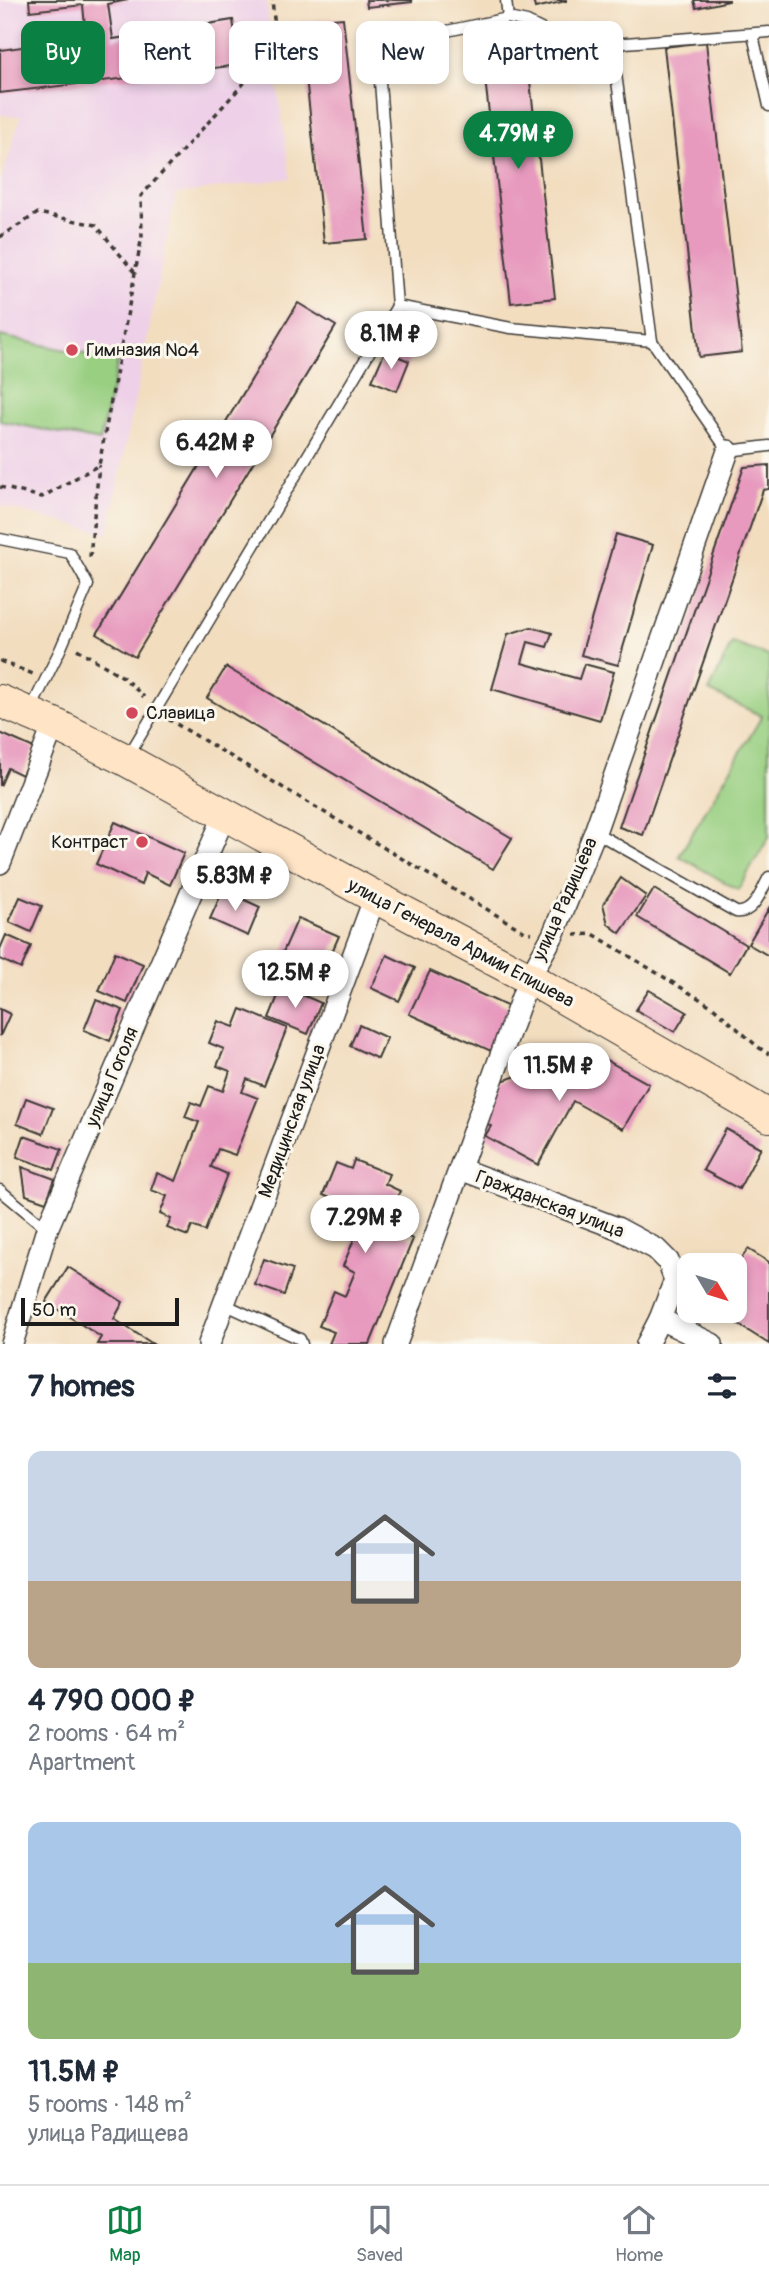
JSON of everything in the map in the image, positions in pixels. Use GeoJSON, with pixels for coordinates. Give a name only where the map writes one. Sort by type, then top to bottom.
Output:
{"type":"FeatureCollection","features":[{"type":"Feature","properties":{"kind":"main road","name":"улица Генерала Армии Епишева"},"geometry":{"type":"LineString","coordinates":[[28,713],[125,760],[375,898],[529,978],[769,1116]]}},
{"type":"Feature","properties":{"kind":"street","name":"улица Радищева"},"geometry":{"type":"LineString","coordinates":[[396,1344],[529,978],[553,935],[595,832],[728,451]]}},
{"type":"Feature","properties":{"kind":"street"},"geometry":{"type":"LineString","coordinates":[[0,863],[28,713]]}},
{"type":"Feature","properties":{"kind":"street","name":"улица Гоголя"},"geometry":{"type":"LineString","coordinates":[[12,1344],[47,1229],[225,814]]}},
{"type":"Feature","properties":{"kind":"street","name":"Медицинская улица"},"geometry":{"type":"LineString","coordinates":[[209,1344],[375,898]]}},
{"type":"Feature","properties":{"kind":"street","name":"Гражданская улица"},"geometry":{"type":"LineString","coordinates":[[460,1169],[617,1228],[656,1250],[668,1261],[675,1280],[647,1344]]}},
{"type":"Feature","properties":{"kind":"street"},"geometry":{"type":"LineString","coordinates":[[660,1319],[712,1344]]}},
{"type":"Feature","properties":{"kind":"lane"},"geometry":{"type":"LineString","coordinates":[[506,0],[508,18]]}},
{"type":"Feature","properties":{"kind":"lane"},"geometry":{"type":"LineString","coordinates":[[125,760],[397,306],[380,82],[383,68],[391,53],[414,38],[508,18],[522,21]]}},
{"type":"Feature","properties":{"kind":"lane"},"geometry":{"type":"LineString","coordinates":[[623,43],[769,32]]}},
{"type":"Feature","properties":{"kind":"lane"},"geometry":{"type":"LineString","coordinates":[[753,35],[769,106]]}},
{"type":"Feature","properties":{"kind":"lane"},"geometry":{"type":"LineString","coordinates":[[617,84],[652,341],[728,451],[769,446]]}},
{"type":"Feature","properties":{"kind":"lane"},"geometry":{"type":"LineString","coordinates":[[397,306],[512,328],[652,341]]}},
{"type":"Feature","properties":{"kind":"lane"},"geometry":{"type":"LineString","coordinates":[[0,539],[70,553],[88,586],[28,713]]}},
{"type":"Feature","properties":{"kind":"lane"},"geometry":{"type":"LineString","coordinates":[[595,832],[736,912],[749,910],[769,877]]}},
{"type":"Feature","properties":{"kind":"lane"},"geometry":{"type":"LineString","coordinates":[[0,1190],[47,1229]]}},
{"type":"Feature","properties":{"kind":"lane"},"geometry":{"type":"LineString","coordinates":[[224,1304],[300,1339],[302,1344]]}},
{"type":"Feature","properties":{"kind":"path"},"geometry":{"type":"LineString","coordinates":[[88,586],[99,465],[142,236],[141,196],[277,47],[272,0]]}},
{"type":"Feature","properties":{"kind":"path"},"geometry":{"type":"LineString","coordinates":[[0,237],[38,213],[96,225],[135,274]]}},
{"type":"Feature","properties":{"kind":"path"},"geometry":{"type":"LineString","coordinates":[[0,487],[42,497],[99,465]]}},
{"type":"Feature","properties":{"kind":"path"},"geometry":{"type":"LineString","coordinates":[[0,661],[33,674],[67,644],[123,677],[170,721],[525,932],[553,935],[593,934],[713,1007],[769,1054]]}},
{"type":"Feature","properties":{"kind":"shaded area","name":"Гимназия №4"},"geometry":{"type":"Polygon","coordinates":[[[0,0],[266,0],[269,21],[229,21],[229,84],[277,84],[290,178],[176,194],[108,534],[0,506],[0,184],[21,116],[0,115],[0,0]]]}},
{"type":"Feature","properties":{"kind":"green space"},"geometry":{"type":"Polygon","coordinates":[[[0,336],[118,361],[100,441],[0,421],[0,336]]]}},
{"type":"Feature","properties":{"kind":"green space"},"geometry":{"type":"Polygon","coordinates":[[[732,643],[769,656],[769,837],[738,890],[679,856],[762,716],[709,691],[732,643]]]}},
{"type":"Feature","properties":{"kind":"building"},"geometry":{"type":"Polygon","coordinates":[[[29,0],[128,0],[108,4],[113,39],[119,38],[119,79],[105,81],[105,21],[84,21],[83,5],[30,11],[29,0]]]}},
{"type":"Feature","properties":{"kind":"building"},"geometry":{"type":"Polygon","coordinates":[[[366,0],[412,0],[412,2],[367,7],[366,0]]]}},
{"type":"Feature","properties":{"kind":"building"},"geometry":{"type":"Polygon","coordinates":[[[533,0],[566,0],[566,1],[535,8],[533,0]]]}},
{"type":"Feature","properties":{"kind":"building"},"geometry":{"type":"Polygon","coordinates":[[[694,0],[729,0],[729,1],[696,8],[694,0]]]}},
{"type":"Feature","properties":{"kind":"building"},"geometry":{"type":"Polygon","coordinates":[[[343,18],[367,239],[324,243],[307,84],[342,84],[342,21],[311,21],[343,18]]]}},
{"type":"Feature","properties":{"kind":"building"},"geometry":{"type":"Polygon","coordinates":[[[233,20],[229,21],[229,66],[215,68],[215,23],[233,20]]]}},
{"type":"Feature","properties":{"kind":"building"},"geometry":{"type":"Polygon","coordinates":[[[706,42],[742,352],[699,357],[664,47],[706,42]]]}},
{"type":"Feature","properties":{"kind":"building"},"geometry":{"type":"Polygon","coordinates":[[[21,47],[21,84],[77,84],[0,93],[0,50],[21,47]]]}},
{"type":"Feature","properties":{"kind":"building"},"geometry":{"type":"Polygon","coordinates":[[[486,84],[530,84],[555,298],[511,303],[486,84]]]}},
{"type":"Feature","properties":{"kind":"building"},"geometry":{"type":"Polygon","coordinates":[[[298,303],[336,326],[135,657],[97,634],[298,303]]]}},
{"type":"Feature","properties":{"kind":"building"},"geometry":{"type":"Polygon","coordinates":[[[385,351],[409,361],[397,391],[372,381],[385,351]]]}},
{"type":"Feature","properties":{"kind":"building"},"geometry":{"type":"Polygon","coordinates":[[[769,465],[769,489],[763,490],[643,835],[619,827],[744,467],[769,465]]]}},
{"type":"Feature","properties":{"kind":"building"},"geometry":{"type":"Polygon","coordinates":[[[616,534],[653,545],[618,665],[581,655],[616,534]]]}},
{"type":"Feature","properties":{"kind":"building"},"geometry":{"type":"Polygon","coordinates":[[[531,627],[552,633],[547,647],[528,642],[522,663],[579,679],[584,664],[614,672],[600,720],[492,689],[508,634],[531,627]]]}},
{"type":"Feature","properties":{"kind":"building"},"geometry":{"type":"Polygon","coordinates":[[[226,667],[512,838],[493,869],[207,698],[226,667]]]}},
{"type":"Feature","properties":{"kind":"building"},"geometry":{"type":"Polygon","coordinates":[[[0,733],[34,748],[22,775],[8,768],[0,786],[0,733]]]}},
{"type":"Feature","properties":{"kind":"building"},"geometry":{"type":"Polygon","coordinates":[[[115,822],[184,853],[170,885],[145,873],[141,885],[96,864],[115,822]]]}},
{"type":"Feature","properties":{"kind":"building"},"geometry":{"type":"Polygon","coordinates":[[[621,878],[646,896],[620,933],[608,924],[603,904],[621,878]]]}},
{"type":"Feature","properties":{"kind":"building"},"geometry":{"type":"Polygon","coordinates":[[[654,889],[746,945],[730,973],[637,917],[654,889]]]}},
{"type":"Feature","properties":{"kind":"building"},"geometry":{"type":"Polygon","coordinates":[[[223,890],[260,907],[248,936],[210,919],[223,890]]]}},
{"type":"Feature","properties":{"kind":"building"},"geometry":{"type":"Polygon","coordinates":[[[20,897],[42,906],[31,932],[9,922],[20,897]]]}},
{"type":"Feature","properties":{"kind":"building"},"geometry":{"type":"Polygon","coordinates":[[[769,908],[769,956],[748,944],[769,908]]]}},
{"type":"Feature","properties":{"kind":"building"},"geometry":{"type":"Polygon","coordinates":[[[298,918],[339,936],[324,970],[283,952],[298,918]]]}},
{"type":"Feature","properties":{"kind":"building"},"geometry":{"type":"Polygon","coordinates":[[[6,935],[31,946],[21,969],[0,959],[0,949],[6,935]]]}},
{"type":"Feature","properties":{"kind":"building"},"geometry":{"type":"Polygon","coordinates":[[[115,952],[143,964],[127,1003],[99,991],[115,952]]]}},
{"type":"Feature","properties":{"kind":"building"},"geometry":{"type":"Polygon","coordinates":[[[387,955],[415,968],[399,1001],[371,988],[387,955]]]}},
{"type":"Feature","properties":{"kind":"building"},"geometry":{"type":"Polygon","coordinates":[[[430,971],[509,1007],[491,1051],[409,1014],[430,971]]]}},
{"type":"Feature","properties":{"kind":"building"},"geometry":{"type":"Polygon","coordinates":[[[282,986],[321,1003],[308,1034],[269,1018],[282,986]]]}},
{"type":"Feature","properties":{"kind":"building"},"geometry":{"type":"Polygon","coordinates":[[[649,990],[687,1012],[675,1032],[636,1010],[649,990]]]}},
{"type":"Feature","properties":{"kind":"building"},"geometry":{"type":"Polygon","coordinates":[[[96,1000],[123,1010],[110,1041],[84,1030],[96,1000]]]}},
{"type":"Feature","properties":{"kind":"building"},"geometry":{"type":"Polygon","coordinates":[[[0,1009],[10,1014],[0,1036],[0,1009]]]}},
{"type":"Feature","properties":{"kind":"building"},"geometry":{"type":"Polygon","coordinates":[[[241,1009],[287,1028],[264,1086],[247,1079],[242,1092],[258,1098],[235,1155],[218,1149],[211,1167],[227,1174],[205,1231],[192,1226],[188,1236],[167,1228],[171,1219],[160,1214],[167,1196],[151,1190],[157,1173],[176,1181],[199,1122],[185,1117],[191,1102],[201,1106],[209,1086],[223,1091],[230,1071],[217,1066],[224,1049],[209,1043],[218,1021],[234,1027],[241,1009]]]}},
{"type":"Feature","properties":{"kind":"building"},"geometry":{"type":"Polygon","coordinates":[[[359,1025],[387,1038],[378,1059],[350,1046],[359,1025]]]}},
{"type":"Feature","properties":{"kind":"building"},"geometry":{"type":"Polygon","coordinates":[[[581,1046],[649,1084],[623,1129],[573,1101],[538,1165],[485,1136],[491,1126],[479,1119],[499,1082],[531,1071],[559,1086],[581,1046]]]}},
{"type":"Feature","properties":{"kind":"building"},"geometry":{"type":"Polygon","coordinates":[[[26,1098],[53,1108],[43,1134],[17,1124],[26,1098]]]}},
{"type":"Feature","properties":{"kind":"building"},"geometry":{"type":"Polygon","coordinates":[[[726,1129],[761,1148],[739,1189],[703,1170],[726,1129]]]}},
{"type":"Feature","properties":{"kind":"building"},"geometry":{"type":"Polygon","coordinates":[[[24,1136],[62,1149],[54,1170],[17,1157],[24,1136]]]}},
{"type":"Feature","properties":{"kind":"building"},"geometry":{"type":"Polygon","coordinates":[[[354,1160],[389,1174],[385,1184],[400,1191],[385,1227],[413,1239],[370,1344],[329,1344],[334,1332],[319,1326],[334,1291],[345,1296],[355,1272],[343,1266],[359,1227],[373,1232],[379,1218],[323,1195],[336,1163],[351,1169],[354,1160]]]}},
{"type":"Feature","properties":{"kind":"building"},"geometry":{"type":"Polygon","coordinates":[[[22,1167],[55,1179],[46,1202],[26,1195],[22,1167]]]}},
{"type":"Feature","properties":{"kind":"building"},"geometry":{"type":"Polygon","coordinates":[[[748,1249],[769,1262],[769,1344],[736,1323],[747,1323],[745,1253],[748,1249]]]}},
{"type":"Feature","properties":{"kind":"building"},"geometry":{"type":"Polygon","coordinates":[[[264,1259],[293,1269],[284,1295],[255,1285],[264,1259]]]}},
{"type":"Feature","properties":{"kind":"building"},"geometry":{"type":"Polygon","coordinates":[[[68,1267],[123,1302],[114,1319],[153,1344],[97,1344],[101,1337],[46,1302],[68,1267]]]}},
{"type":"Feature","properties":{"kind":"place","name":"Гимназия №4"},"geometry":{"type":"Point","coordinates":[72,350]}},
{"type":"Feature","properties":{"kind":"place","name":"Славица"},"geometry":{"type":"Point","coordinates":[132,713]}},
{"type":"Feature","properties":{"kind":"place","name":"Контраст"},"geometry":{"type":"Point","coordinates":[142,842]}}]}
